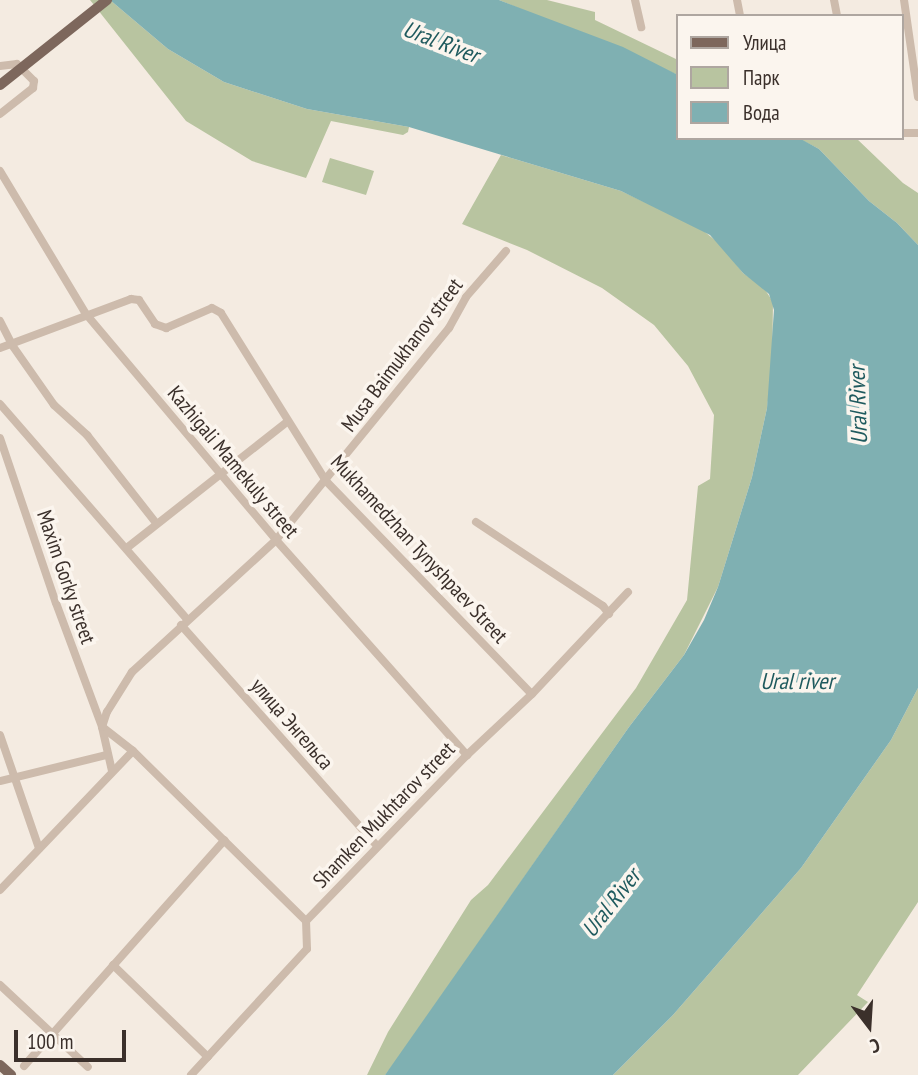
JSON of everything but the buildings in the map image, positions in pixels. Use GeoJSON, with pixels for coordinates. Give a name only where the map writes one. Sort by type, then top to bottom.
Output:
{"type":"FeatureCollection","features":[{"type":"Feature","properties":{"kind":"main road"},"geometry":{"type":"LineString","coordinates":[[0,85],[107,0]]}},
{"type":"Feature","properties":{"kind":"main road"},"geometry":{"type":"LineString","coordinates":[[0,1065],[11,1075]]}},
{"type":"Feature","properties":{"kind":"street"},"geometry":{"type":"LineString","coordinates":[[635,0],[641,27]]}},
{"type":"Feature","properties":{"kind":"street"},"geometry":{"type":"LineString","coordinates":[[904,0],[918,97]]}},
{"type":"Feature","properties":{"kind":"street"},"geometry":{"type":"LineString","coordinates":[[0,66],[16,64],[34,82],[33,88],[0,114]]}},
{"type":"Feature","properties":{"kind":"street","name":"Kazhigali Mamekuly street"},"geometry":{"type":"LineString","coordinates":[[0,171],[86,314],[276,540],[467,755]]}},
{"type":"Feature","properties":{"kind":"street","name":"Musa Baimukhanov street"},"geometry":{"type":"LineString","coordinates":[[102,727],[107,712],[132,672],[276,540],[449,328],[466,297],[506,251]]}},
{"type":"Feature","properties":{"kind":"street","name":"Mukhamedzhan Tynyshpaev Street"},"geometry":{"type":"LineString","coordinates":[[0,348],[131,299],[139,300],[155,324],[166,328],[212,308],[221,313],[326,481],[532,694]]}},
{"type":"Feature","properties":{"kind":"street"},"geometry":{"type":"LineString","coordinates":[[0,321],[12,345],[54,405],[87,435],[156,523]]}},
{"type":"Feature","properties":{"kind":"street","name":"улица Энгельса"},"geometry":{"type":"LineString","coordinates":[[0,404],[128,547],[184,622],[377,846]]}},
{"type":"Feature","properties":{"kind":"street"},"geometry":{"type":"LineString","coordinates":[[128,547],[287,422]]}},
{"type":"Feature","properties":{"kind":"street","name":"Maxim Gorky street"},"geometry":{"type":"LineString","coordinates":[[0,439],[102,727],[113,771]]}},
{"type":"Feature","properties":{"kind":"street"},"geometry":{"type":"LineString","coordinates":[[476,522],[603,606],[609,614]]}},
{"type":"Feature","properties":{"kind":"street","name":"Shamken Mukhtarov street"},"geometry":{"type":"LineString","coordinates":[[306,921],[467,755],[532,694],[628,592]]}},
{"type":"Feature","properties":{"kind":"street"},"geometry":{"type":"LineString","coordinates":[[102,727],[133,751],[306,921],[307,949],[191,1075]]}},
{"type":"Feature","properties":{"kind":"street"},"geometry":{"type":"LineString","coordinates":[[0,735],[39,848]]}},
{"type":"Feature","properties":{"kind":"street"},"geometry":{"type":"LineString","coordinates":[[0,890],[133,751]]}},
{"type":"Feature","properties":{"kind":"street"},"geometry":{"type":"LineString","coordinates":[[0,781],[107,755]]}},
{"type":"Feature","properties":{"kind":"street"},"geometry":{"type":"LineString","coordinates":[[24,1066],[225,840]]}},
{"type":"Feature","properties":{"kind":"street"},"geometry":{"type":"LineString","coordinates":[[113,965],[208,1057]]}},
{"type":"Feature","properties":{"kind":"street"},"geometry":{"type":"LineString","coordinates":[[0,985],[88,1066]]}},
{"type":"Feature","properties":{"kind":"green space"},"geometry":{"type":"Polygon","coordinates":[[[90,0],[110,0],[168,49],[224,82],[307,109],[409,127],[408,132],[403,135],[331,121],[306,178],[252,161],[186,121],[90,0]]]}},
{"type":"Feature","properties":{"kind":"green space"},"geometry":{"type":"Polygon","coordinates":[[[499,0],[547,0],[595,12],[595,20],[676,59],[676,74],[499,0]]]}},
{"type":"Feature","properties":{"kind":"green space"},"geometry":{"type":"Polygon","coordinates":[[[802,140],[858,140],[903,183],[918,193],[918,245],[897,223],[869,201],[819,149],[802,140]]]}},
{"type":"Feature","properties":{"kind":"green space"},"geometry":{"type":"Polygon","coordinates":[[[501,155],[621,191],[700,228],[721,245],[743,273],[764,288],[773,302],[772,369],[767,408],[752,477],[718,587],[684,655],[629,727],[393,1065],[385,1075],[367,1075],[388,1032],[471,900],[488,885],[636,688],[687,600],[698,486],[710,479],[714,415],[688,366],[654,325],[602,288],[527,250],[462,224],[501,155]]]}},
{"type":"Feature","properties":{"kind":"green space"},"geometry":{"type":"Polygon","coordinates":[[[330,158],[374,171],[366,195],[322,182],[330,158]]]}},
{"type":"Feature","properties":{"kind":"green space"},"geometry":{"type":"Polygon","coordinates":[[[918,688],[918,902],[857,995],[868,1002],[798,1075],[613,1075],[673,1015],[801,868],[891,740],[918,688]]]}},
{"type":"Feature","properties":{"kind":"water","name":"Ural river"},"geometry":{"type":"Polygon","coordinates":[[[110,0],[499,0],[623,47],[676,74],[676,140],[803,140],[819,149],[869,201],[897,223],[918,245],[918,688],[891,740],[801,868],[673,1015],[613,1075],[385,1075],[629,727],[684,655],[704,620],[718,587],[752,477],[767,408],[774,310],[769,294],[743,273],[710,235],[621,191],[409,127],[307,109],[224,82],[168,49],[110,0]]]}},
{"type":"Feature","properties":{"kind":"water label","name":"Ural River"},"geometry":{"type":"Point","coordinates":[441,42]}},
{"type":"Feature","properties":{"kind":"water label","name":"Ural River"},"geometry":{"type":"Point","coordinates":[858,405]}},
{"type":"Feature","properties":{"kind":"water label","name":"Ural River"},"geometry":{"type":"Point","coordinates":[611,903]}}]}
